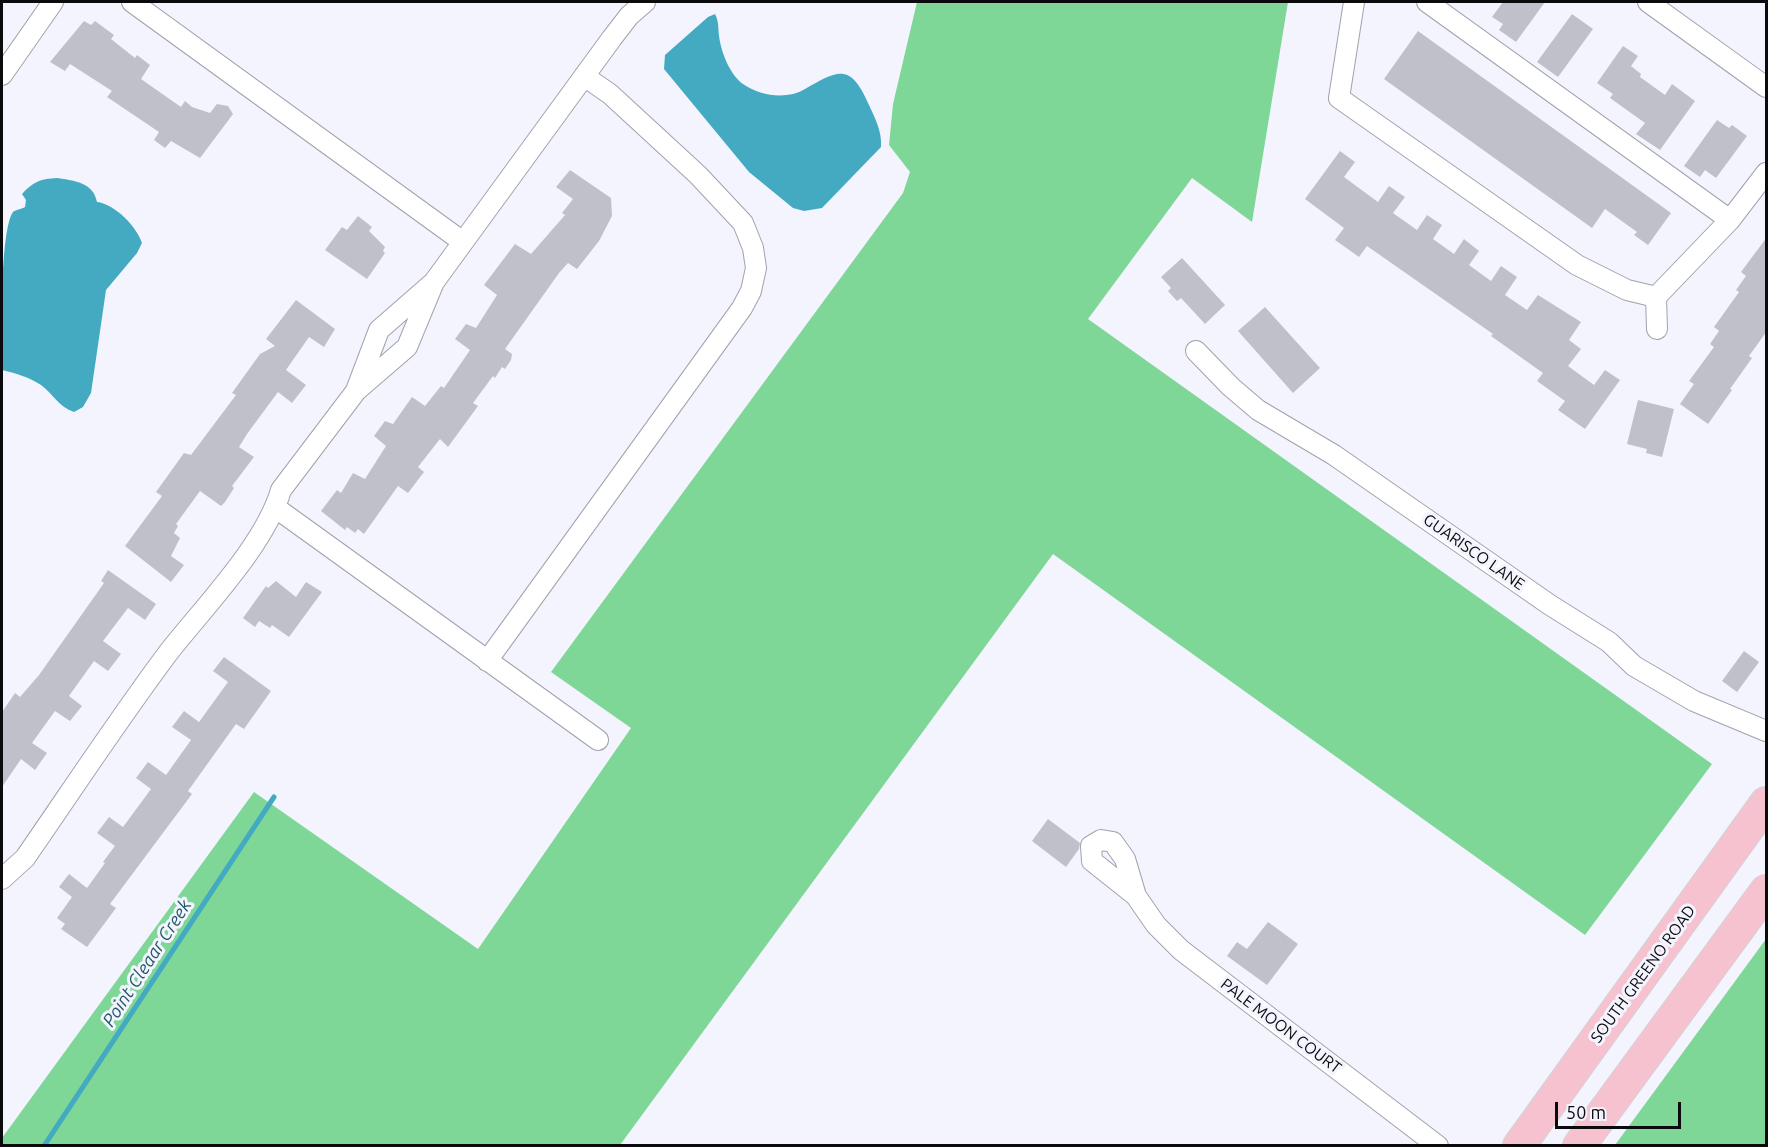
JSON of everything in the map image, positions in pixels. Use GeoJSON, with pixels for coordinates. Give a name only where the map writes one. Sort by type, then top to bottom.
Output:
{"type":"FeatureCollection","features":[{"type":"Feature","properties":{"kind":"main road","name":"SOUTH GREENO ROAD"},"geometry":{"type":"LineString","coordinates":[[1519,1146],[1767,803]]}},
{"type":"Feature","properties":{"kind":"main road"},"geometry":{"type":"LineString","coordinates":[[1588,1144],[1767,891]]}},
{"type":"Feature","properties":{"kind":"street"},"geometry":{"type":"LineString","coordinates":[[2,75],[53,2]]}},
{"type":"Feature","properties":{"kind":"street"},"geometry":{"type":"LineString","coordinates":[[132,2],[463,242]]}},
{"type":"Feature","properties":{"kind":"street"},"geometry":{"type":"LineString","coordinates":[[356,391],[379,330],[434,282],[629,16],[645,2]]}},
{"type":"Feature","properties":{"kind":"street"},"geometry":{"type":"LineString","coordinates":[[1354,2],[1339,99],[1577,265],[1627,290],[1656,297]]}},
{"type":"Feature","properties":{"kind":"street"},"geometry":{"type":"LineString","coordinates":[[1427,2],[1730,220]]}},
{"type":"Feature","properties":{"kind":"street"},"geometry":{"type":"LineString","coordinates":[[1648,2],[1767,87]]}},
{"type":"Feature","properties":{"kind":"street"},"geometry":{"type":"LineString","coordinates":[[487,661],[742,309],[751,291],[756,268],[753,248],[744,223],[659,139],[610,94],[584,76]]}},
{"type":"Feature","properties":{"kind":"street"},"geometry":{"type":"LineString","coordinates":[[1657,329],[1656,297],[1730,220],[1767,173]]}},
{"type":"Feature","properties":{"kind":"street"},"geometry":{"type":"LineString","coordinates":[[2,879],[25,858],[167,655],[253,545],[276,508],[281,490],[356,391],[401,353],[411,341],[434,282]]}},
{"type":"Feature","properties":{"kind":"street","name":"GUARISCO LANE"},"geometry":{"type":"LineString","coordinates":[[1196,351],[1231,387],[1258,410],[1334,455],[1541,599],[1609,642],[1634,666],[1694,701],[1767,730]]}},
{"type":"Feature","properties":{"kind":"street"},"geometry":{"type":"LineString","coordinates":[[276,508],[598,740]]}},
{"type":"Feature","properties":{"kind":"street","name":"PALE MOON COURT"},"geometry":{"type":"LineString","coordinates":[[1136,896],[1156,925],[1181,950],[1438,1146]]}},
{"type":"Feature","properties":{"kind":"green space"},"geometry":{"type":"Polygon","coordinates":[[[917,2],[1288,2],[1252,222],[1192,178],[1088,319],[1712,764],[1585,935],[1053,554],[620,1145],[2,1145],[2,1138],[254,792],[478,949],[631,728],[551,672],[903,193],[910,172],[889,145],[893,104],[917,2]]]}},
{"type":"Feature","properties":{"kind":"green space"},"geometry":{"type":"Polygon","coordinates":[[[1766,939],[1766,1145],[1615,1145],[1766,939]]]}},
{"type":"Feature","properties":{"kind":"water"},"geometry":{"type":"Polygon","coordinates":[[[715,14],[720,42],[727,63],[738,80],[750,88],[765,94],[790,95],[826,78],[842,74],[855,81],[861,90],[878,125],[881,147],[822,208],[804,211],[793,208],[749,172],[664,69],[665,55],[708,17],[715,14]]]}},
{"type":"Feature","properties":{"kind":"water"},"geometry":{"type":"Polygon","coordinates":[[[57,178],[87,186],[92,190],[97,202],[111,207],[124,217],[142,243],[137,253],[106,290],[91,393],[83,407],[74,412],[64,407],[36,382],[2,370],[2,287],[9,223],[13,212],[25,207],[26,200],[22,194],[30,186],[46,179],[57,178]]]}},
{"type":"Feature","properties":{"kind":"building"},"geometry":{"type":"Polygon","coordinates":[[[1503,2],[1545,2],[1516,42],[1499,30],[1503,24],[1492,17],[1503,2]]]}},
{"type":"Feature","properties":{"kind":"building"},"geometry":{"type":"Polygon","coordinates":[[[1572,14],[1593,29],[1558,77],[1537,62],[1572,14]]]}},
{"type":"Feature","properties":{"kind":"building"},"geometry":{"type":"Polygon","coordinates":[[[84,21],[91,25],[95,21],[114,35],[111,39],[135,58],[137,55],[150,65],[141,79],[181,107],[185,101],[192,107],[210,113],[217,104],[228,106],[233,114],[200,158],[171,141],[165,148],[154,140],[159,132],[107,97],[112,91],[70,64],[65,71],[50,62],[84,21]]]}},
{"type":"Feature","properties":{"kind":"building"},"geometry":{"type":"Polygon","coordinates":[[[1418,31],[1671,213],[1648,245],[1634,235],[1637,232],[1605,209],[1592,228],[1384,79],[1418,31]]]}},
{"type":"Feature","properties":{"kind":"building"},"geometry":{"type":"Polygon","coordinates":[[[1623,46],[1638,56],[1631,66],[1641,74],[1640,77],[1665,95],[1672,84],[1695,101],[1660,150],[1636,134],[1645,123],[1610,98],[1613,94],[1597,83],[1623,46]]]}},
{"type":"Feature","properties":{"kind":"building"},"geometry":{"type":"Polygon","coordinates":[[[1717,120],[1729,128],[1732,125],[1747,136],[1716,178],[1705,170],[1700,177],[1684,166],[1717,120]]]}},
{"type":"Feature","properties":{"kind":"building"},"geometry":{"type":"Polygon","coordinates":[[[1340,151],[1355,162],[1344,177],[1378,202],[1389,186],[1405,197],[1393,213],[1417,230],[1427,215],[1442,225],[1433,239],[1454,254],[1464,239],[1479,251],[1469,265],[1491,281],[1501,266],[1517,277],[1505,295],[1527,310],[1538,295],[1581,322],[1569,340],[1581,349],[1568,366],[1594,385],[1605,370],[1620,380],[1585,429],[1558,410],[1565,401],[1537,381],[1543,373],[1491,336],[1493,334],[1367,246],[1359,257],[1335,240],[1344,228],[1305,199],[1340,151]]]}},
{"type":"Feature","properties":{"kind":"building"},"geometry":{"type":"Polygon","coordinates":[[[570,170],[611,198],[612,216],[599,241],[577,269],[568,263],[559,273],[505,349],[512,354],[505,369],[502,367],[495,378],[493,376],[473,403],[478,406],[448,447],[440,439],[418,467],[424,472],[408,493],[398,486],[364,534],[358,529],[355,533],[347,527],[345,530],[321,511],[337,490],[341,493],[353,473],[365,479],[386,446],[374,436],[385,421],[393,424],[412,397],[425,406],[441,386],[444,388],[470,350],[455,339],[466,324],[476,328],[497,295],[484,285],[515,244],[531,254],[565,215],[562,213],[573,199],[556,187],[570,170]]]}},
{"type":"Feature","properties":{"kind":"building"},"geometry":{"type":"Polygon","coordinates":[[[358,216],[372,227],[369,231],[385,247],[383,251],[385,253],[367,279],[325,250],[342,227],[347,230],[358,216]]]}},
{"type":"Feature","properties":{"kind":"building"},"geometry":{"type":"Polygon","coordinates":[[[1767,237],[1767,331],[1749,356],[1752,358],[1730,389],[1732,390],[1708,424],[1680,404],[1694,384],[1689,381],[1714,347],[1710,344],[1719,331],[1714,327],[1739,292],[1736,290],[1746,276],[1741,272],[1767,237]]]}},
{"type":"Feature","properties":{"kind":"building"},"geometry":{"type":"Polygon","coordinates":[[[1182,258],[1225,305],[1205,324],[1181,298],[1177,301],[1168,291],[1171,288],[1161,277],[1182,258]]]}},
{"type":"Feature","properties":{"kind":"building"},"geometry":{"type":"Polygon","coordinates":[[[296,300],[335,329],[324,347],[309,337],[286,370],[306,385],[292,403],[278,392],[247,434],[239,447],[254,457],[232,486],[234,488],[225,502],[221,506],[200,491],[176,524],[178,526],[174,533],[180,538],[171,556],[184,565],[171,582],[125,546],[162,496],[156,492],[184,453],[191,455],[236,395],[232,393],[260,354],[275,346],[266,339],[296,300]]]}},
{"type":"Feature","properties":{"kind":"building"},"geometry":{"type":"Polygon","coordinates":[[[1265,307],[1320,368],[1293,393],[1238,331],[1265,307]]]}},
{"type":"Feature","properties":{"kind":"building"},"geometry":{"type":"Polygon","coordinates":[[[1638,400],[1674,409],[1662,457],[1646,453],[1647,449],[1627,444],[1638,400]]]}},
{"type":"Feature","properties":{"kind":"building"},"geometry":{"type":"Polygon","coordinates":[[[108,570],[156,604],[145,620],[128,608],[103,641],[121,654],[108,671],[94,661],[69,696],[82,706],[70,721],[55,711],[32,743],[47,753],[35,770],[21,759],[2,787],[2,712],[15,693],[20,697],[39,675],[104,583],[101,581],[108,570]]]}},
{"type":"Feature","properties":{"kind":"building"},"geometry":{"type":"Polygon","coordinates":[[[276,581],[296,597],[306,582],[322,592],[289,637],[272,625],[270,628],[259,621],[255,627],[243,618],[266,586],[268,588],[276,581]]]}},
{"type":"Feature","properties":{"kind":"building"},"geometry":{"type":"Polygon","coordinates":[[[1744,651],[1759,662],[1737,692],[1722,681],[1744,651]]]}},
{"type":"Feature","properties":{"kind":"building"},"geometry":{"type":"Polygon","coordinates":[[[224,657],[271,691],[244,729],[236,724],[188,791],[192,794],[110,904],[116,908],[87,947],[61,929],[65,924],[57,918],[72,897],[59,887],[69,874],[87,888],[105,863],[103,862],[115,846],[97,833],[109,817],[123,827],[151,789],[136,778],[148,762],[166,775],[191,740],[172,727],[184,711],[199,722],[228,682],[213,671],[224,657]]]}},
{"type":"Feature","properties":{"kind":"building"},"geometry":{"type":"Polygon","coordinates":[[[1048,819],[1080,843],[1079,849],[1066,867],[1032,841],[1048,819]]]}},
{"type":"Feature","properties":{"kind":"building"},"geometry":{"type":"Polygon","coordinates":[[[1268,922],[1298,944],[1267,985],[1227,956],[1237,942],[1247,949],[1268,922]]]}},
{"type":"Feature","properties":{"kind":"waterway","name":"Point Cleaar Creek"},"geometry":{"type":"LineString","coordinates":[[44,1146],[274,797]]}}]}
